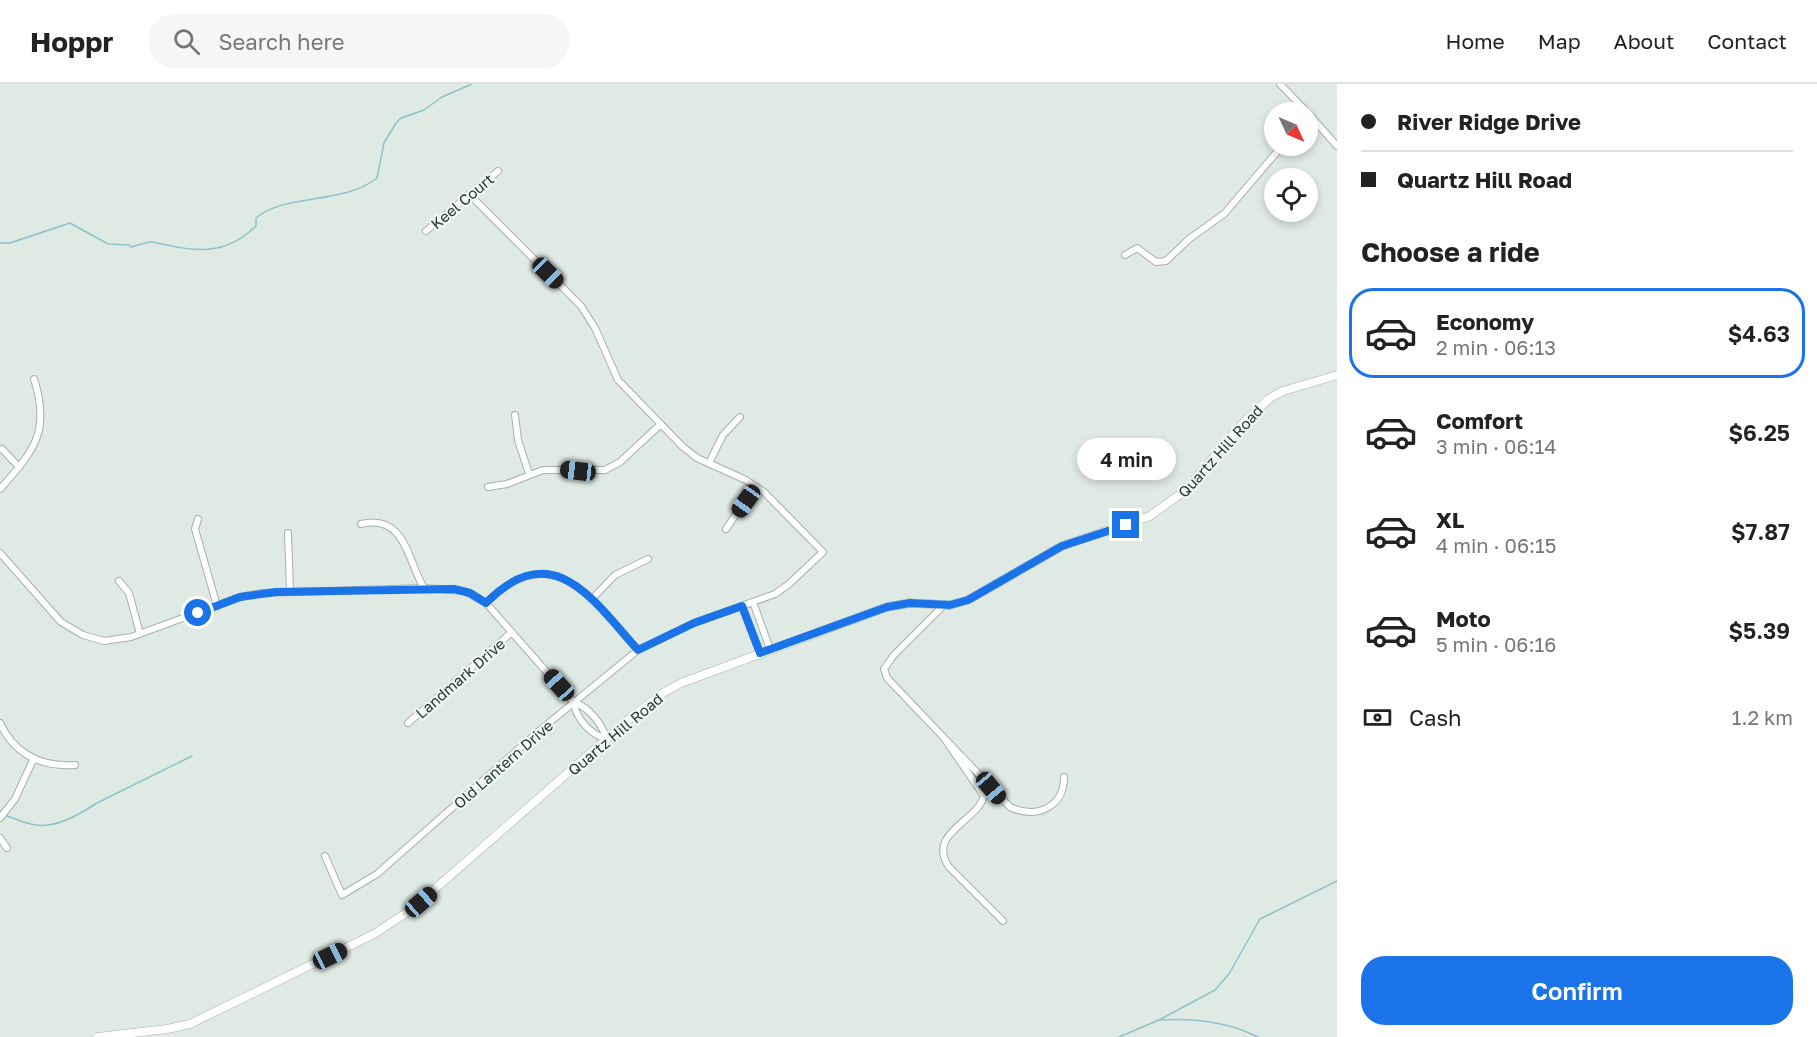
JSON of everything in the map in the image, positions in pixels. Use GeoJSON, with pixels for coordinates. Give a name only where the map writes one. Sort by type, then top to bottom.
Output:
{"type":"FeatureCollection","features":[{"type":"Feature","properties":{"kind":"street"},"geometry":{"type":"LineString","coordinates":[[1280,84],[1296,102]]}},
{"type":"Feature","properties":{"kind":"street"},"geometry":{"type":"LineString","coordinates":[[1318,126],[1337,146]]}},
{"type":"Feature","properties":{"kind":"street"},"geometry":{"type":"LineString","coordinates":[[1125,255],[1137,248],[1156,262],[1166,261],[1190,239],[1224,214],[1273,156]]}},
{"type":"Feature","properties":{"kind":"street","name":"Keel Court"},"geometry":{"type":"LineString","coordinates":[[426,231],[498,171]]}},
{"type":"Feature","properties":{"kind":"street"},"geometry":{"type":"LineString","coordinates":[[469,194],[581,306],[595,328],[618,380],[683,447],[755,486],[726,529]]}},
{"type":"Feature","properties":{"kind":"street","name":"Quartz Hill Road"},"geometry":{"type":"LineString","coordinates":[[98,1037],[190,1024],[386,927],[421,902],[607,739],[671,688],[887,607],[910,603],[944,605],[975,597],[1023,566],[1071,542],[1126,525],[1158,512],[1186,490],[1262,404],[1283,391],[1337,375]]}},
{"type":"Feature","properties":{"kind":"street"},"geometry":{"type":"LineString","coordinates":[[0,489],[33,449],[40,427],[40,400],[34,379]]}},
{"type":"Feature","properties":{"kind":"street"},"geometry":{"type":"LineString","coordinates":[[515,415],[518,440],[529,474]]}},
{"type":"Feature","properties":{"kind":"street"},"geometry":{"type":"LineString","coordinates":[[709,463],[723,435],[740,417]]}},
{"type":"Feature","properties":{"kind":"street"},"geometry":{"type":"LineString","coordinates":[[488,487],[507,484],[529,474],[554,469],[586,472],[605,470],[620,462],[661,424]]}},
{"type":"Feature","properties":{"kind":"street"},"geometry":{"type":"LineString","coordinates":[[2,448],[19,467]]}},
{"type":"Feature","properties":{"kind":"street","name":"Old Lantern Drive"},"geometry":{"type":"LineString","coordinates":[[325,856],[342,895],[377,874],[638,650],[694,623],[753,602],[786,587],[823,552],[755,486]]}},
{"type":"Feature","properties":{"kind":"street"},"geometry":{"type":"LineString","coordinates":[[198,519],[195,529],[217,606]]}},
{"type":"Feature","properties":{"kind":"street"},"geometry":{"type":"LineString","coordinates":[[361,524],[374,522],[384,525],[398,535],[411,554],[416,575],[424,588]]}},
{"type":"Feature","properties":{"kind":"street"},"geometry":{"type":"LineString","coordinates":[[288,533],[290,591]]}},
{"type":"Feature","properties":{"kind":"street"},"geometry":{"type":"LineString","coordinates":[[0,553],[59,621],[72,629],[104,640],[140,634],[250,595],[290,591],[424,588],[459,590],[486,603],[574,703],[575,711],[595,736],[607,739]]}},
{"type":"Feature","properties":{"kind":"street"},"geometry":{"type":"LineString","coordinates":[[592,599],[615,575],[648,559]]}},
{"type":"Feature","properties":{"kind":"street"},"geometry":{"type":"LineString","coordinates":[[486,603],[508,583],[533,574],[569,581],[592,599],[638,650]]}},
{"type":"Feature","properties":{"kind":"street"},"geometry":{"type":"LineString","coordinates":[[119,581],[129,593],[140,634]]}},
{"type":"Feature","properties":{"kind":"street"},"geometry":{"type":"LineString","coordinates":[[753,602],[770,649]]}},
{"type":"Feature","properties":{"kind":"street"},"geometry":{"type":"LineString","coordinates":[[944,605],[894,655],[884,670],[887,678],[943,735],[1002,801],[1017,810],[1035,813],[1050,807],[1061,794],[1064,777]]}},
{"type":"Feature","properties":{"kind":"street"},"geometry":{"type":"LineString","coordinates":[[742,606],[760,653]]}},
{"type":"Feature","properties":{"kind":"street","name":"Landmark Drive"},"geometry":{"type":"LineString","coordinates":[[408,723],[512,632]]}},
{"type":"Feature","properties":{"kind":"street"},"geometry":{"type":"LineString","coordinates":[[574,703],[581,704],[604,729],[607,739]]}},
{"type":"Feature","properties":{"kind":"street"},"geometry":{"type":"LineString","coordinates":[[0,723],[13,745],[33,760],[75,765]]}},
{"type":"Feature","properties":{"kind":"street"},"geometry":{"type":"LineString","coordinates":[[943,735],[952,753],[984,796],[981,804],[947,837],[944,857],[949,867],[1003,921]]}},
{"type":"Feature","properties":{"kind":"street"},"geometry":{"type":"LineString","coordinates":[[0,818],[15,800],[33,760]]}},
{"type":"Feature","properties":{"kind":"street"},"geometry":{"type":"LineString","coordinates":[[0,838],[8,848]]}},
{"type":"Feature","properties":{"kind":"waterway"},"geometry":{"type":"LineString","coordinates":[[0,243],[10,243],[70,223],[108,244],[131,247],[151,242],[181,248],[207,249],[232,243],[256,226],[256,218],[268,210],[298,201],[348,192],[377,178],[384,143],[401,118],[424,110],[442,97],[472,84]]}},
{"type":"Feature","properties":{"kind":"waterway"},"geometry":{"type":"LineString","coordinates":[[4,815],[36,825],[60,822],[192,756]]}},
{"type":"Feature","properties":{"kind":"waterway"},"geometry":{"type":"LineString","coordinates":[[1119,1037],[1159,1020],[1215,990],[1229,974],[1260,919],[1337,881]]}},
{"type":"Feature","properties":{"kind":"waterway"},"geometry":{"type":"LineString","coordinates":[[1160,1020],[1210,1022],[1258,1037]]}},
{"type":"Feature","properties":{"kind":"route"},"geometry":{"type":"LineString","coordinates":[[198,613],[240,597],[290,591],[454,589],[470,593],[486,603],[508,583],[530,574],[538,574],[560,578],[579,586],[638,650],[694,623],[742,606],[760,653],[887,607],[910,603],[950,605],[968,600],[1023,566],[1062,546],[1126,525]]}}]}
